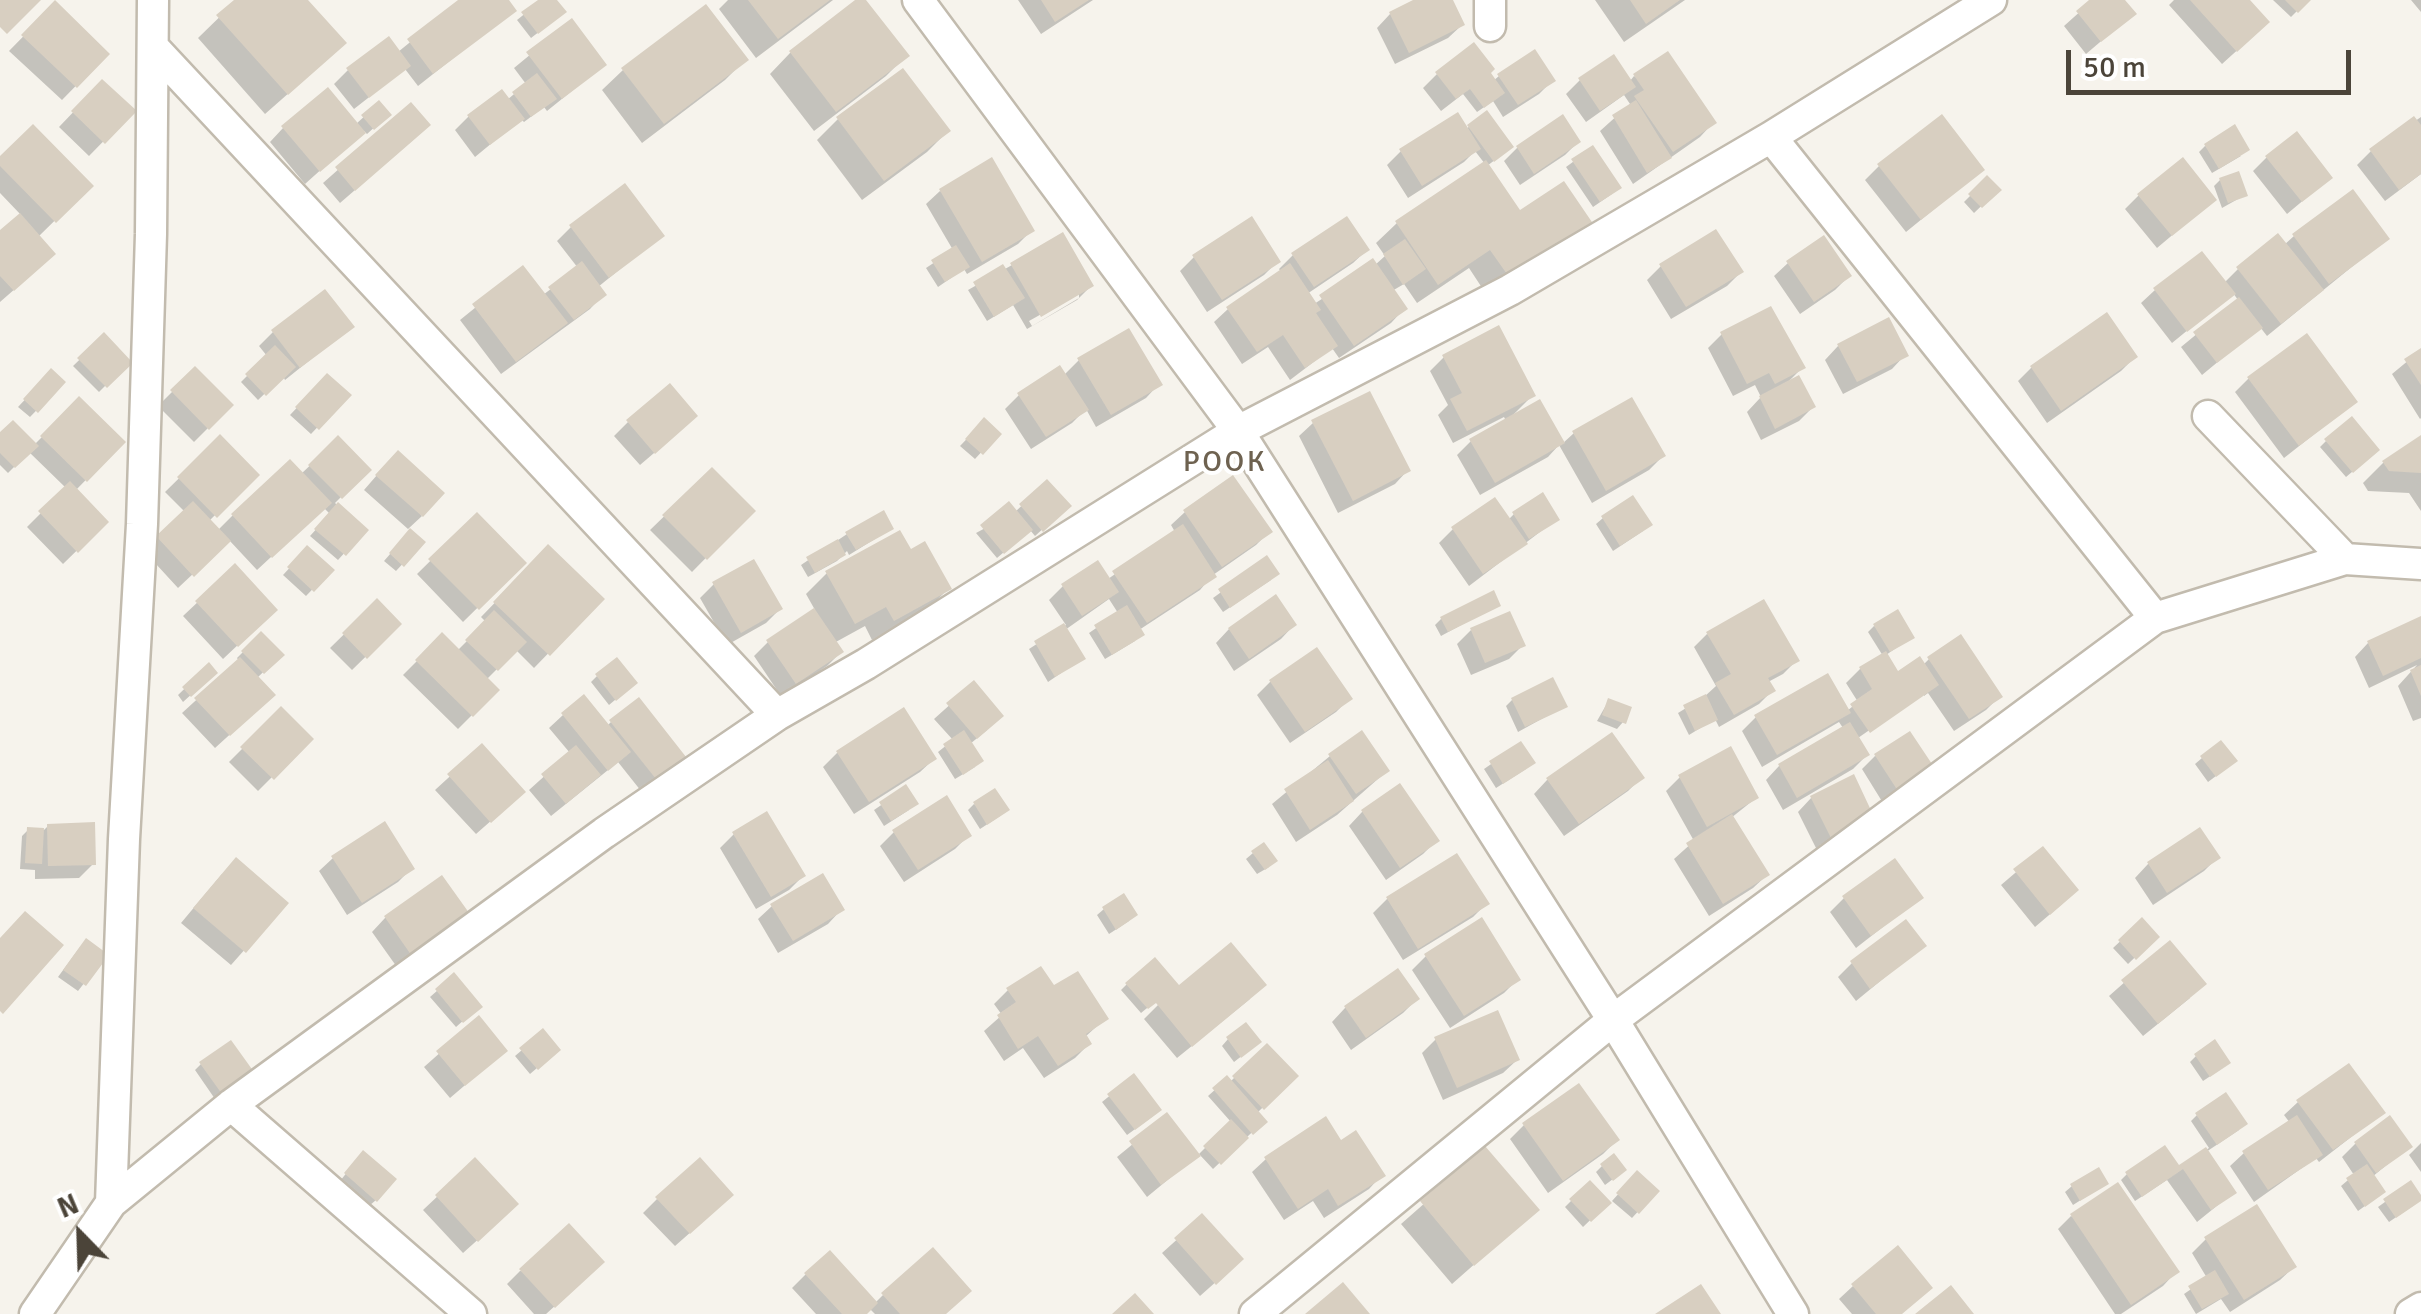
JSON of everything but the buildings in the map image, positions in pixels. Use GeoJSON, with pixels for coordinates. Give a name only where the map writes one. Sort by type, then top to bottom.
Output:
{"type":"FeatureCollection","features":[{"type":"Feature","properties":{"kind":"street"},"geometry":{"type":"LineString","coordinates":[[111,1203],[124,839],[142,505],[153,0]]}},
{"type":"Feature","properties":{"kind":"street"},"geometry":{"type":"LineString","coordinates":[[918,0],[1238,431],[1613,1020],[1793,1314]]}},
{"type":"Feature","properties":{"kind":"street"},"geometry":{"type":"LineString","coordinates":[[35,1314],[111,1203],[231,1105],[604,833],[778,715],[1238,431],[1510,290],[1991,0]]}},
{"type":"Feature","properties":{"kind":"street"},"geometry":{"type":"LineString","coordinates":[[153,46],[778,715]]}},
{"type":"Feature","properties":{"kind":"street"},"geometry":{"type":"LineString","coordinates":[[1771,136],[2155,618]]}},
{"type":"Feature","properties":{"kind":"street"},"geometry":{"type":"LineString","coordinates":[[2208,416],[2345,559]]}},
{"type":"Feature","properties":{"kind":"street"},"geometry":{"type":"LineString","coordinates":[[1256,1314],[1613,1020],[2155,618],[2345,559],[2421,564]]}},
{"type":"Feature","properties":{"kind":"street"},"geometry":{"type":"LineString","coordinates":[[231,1105],[471,1314]]}},
{"type":"Feature","properties":{"kind":"street"},"geometry":{"type":"LineString","coordinates":[[2410,1314],[2421,1308]]}},
{"type":"Feature","properties":{"kind":"district","name":"POOK"},"geometry":{"type":"Point","coordinates":[1225,463]}}]}
